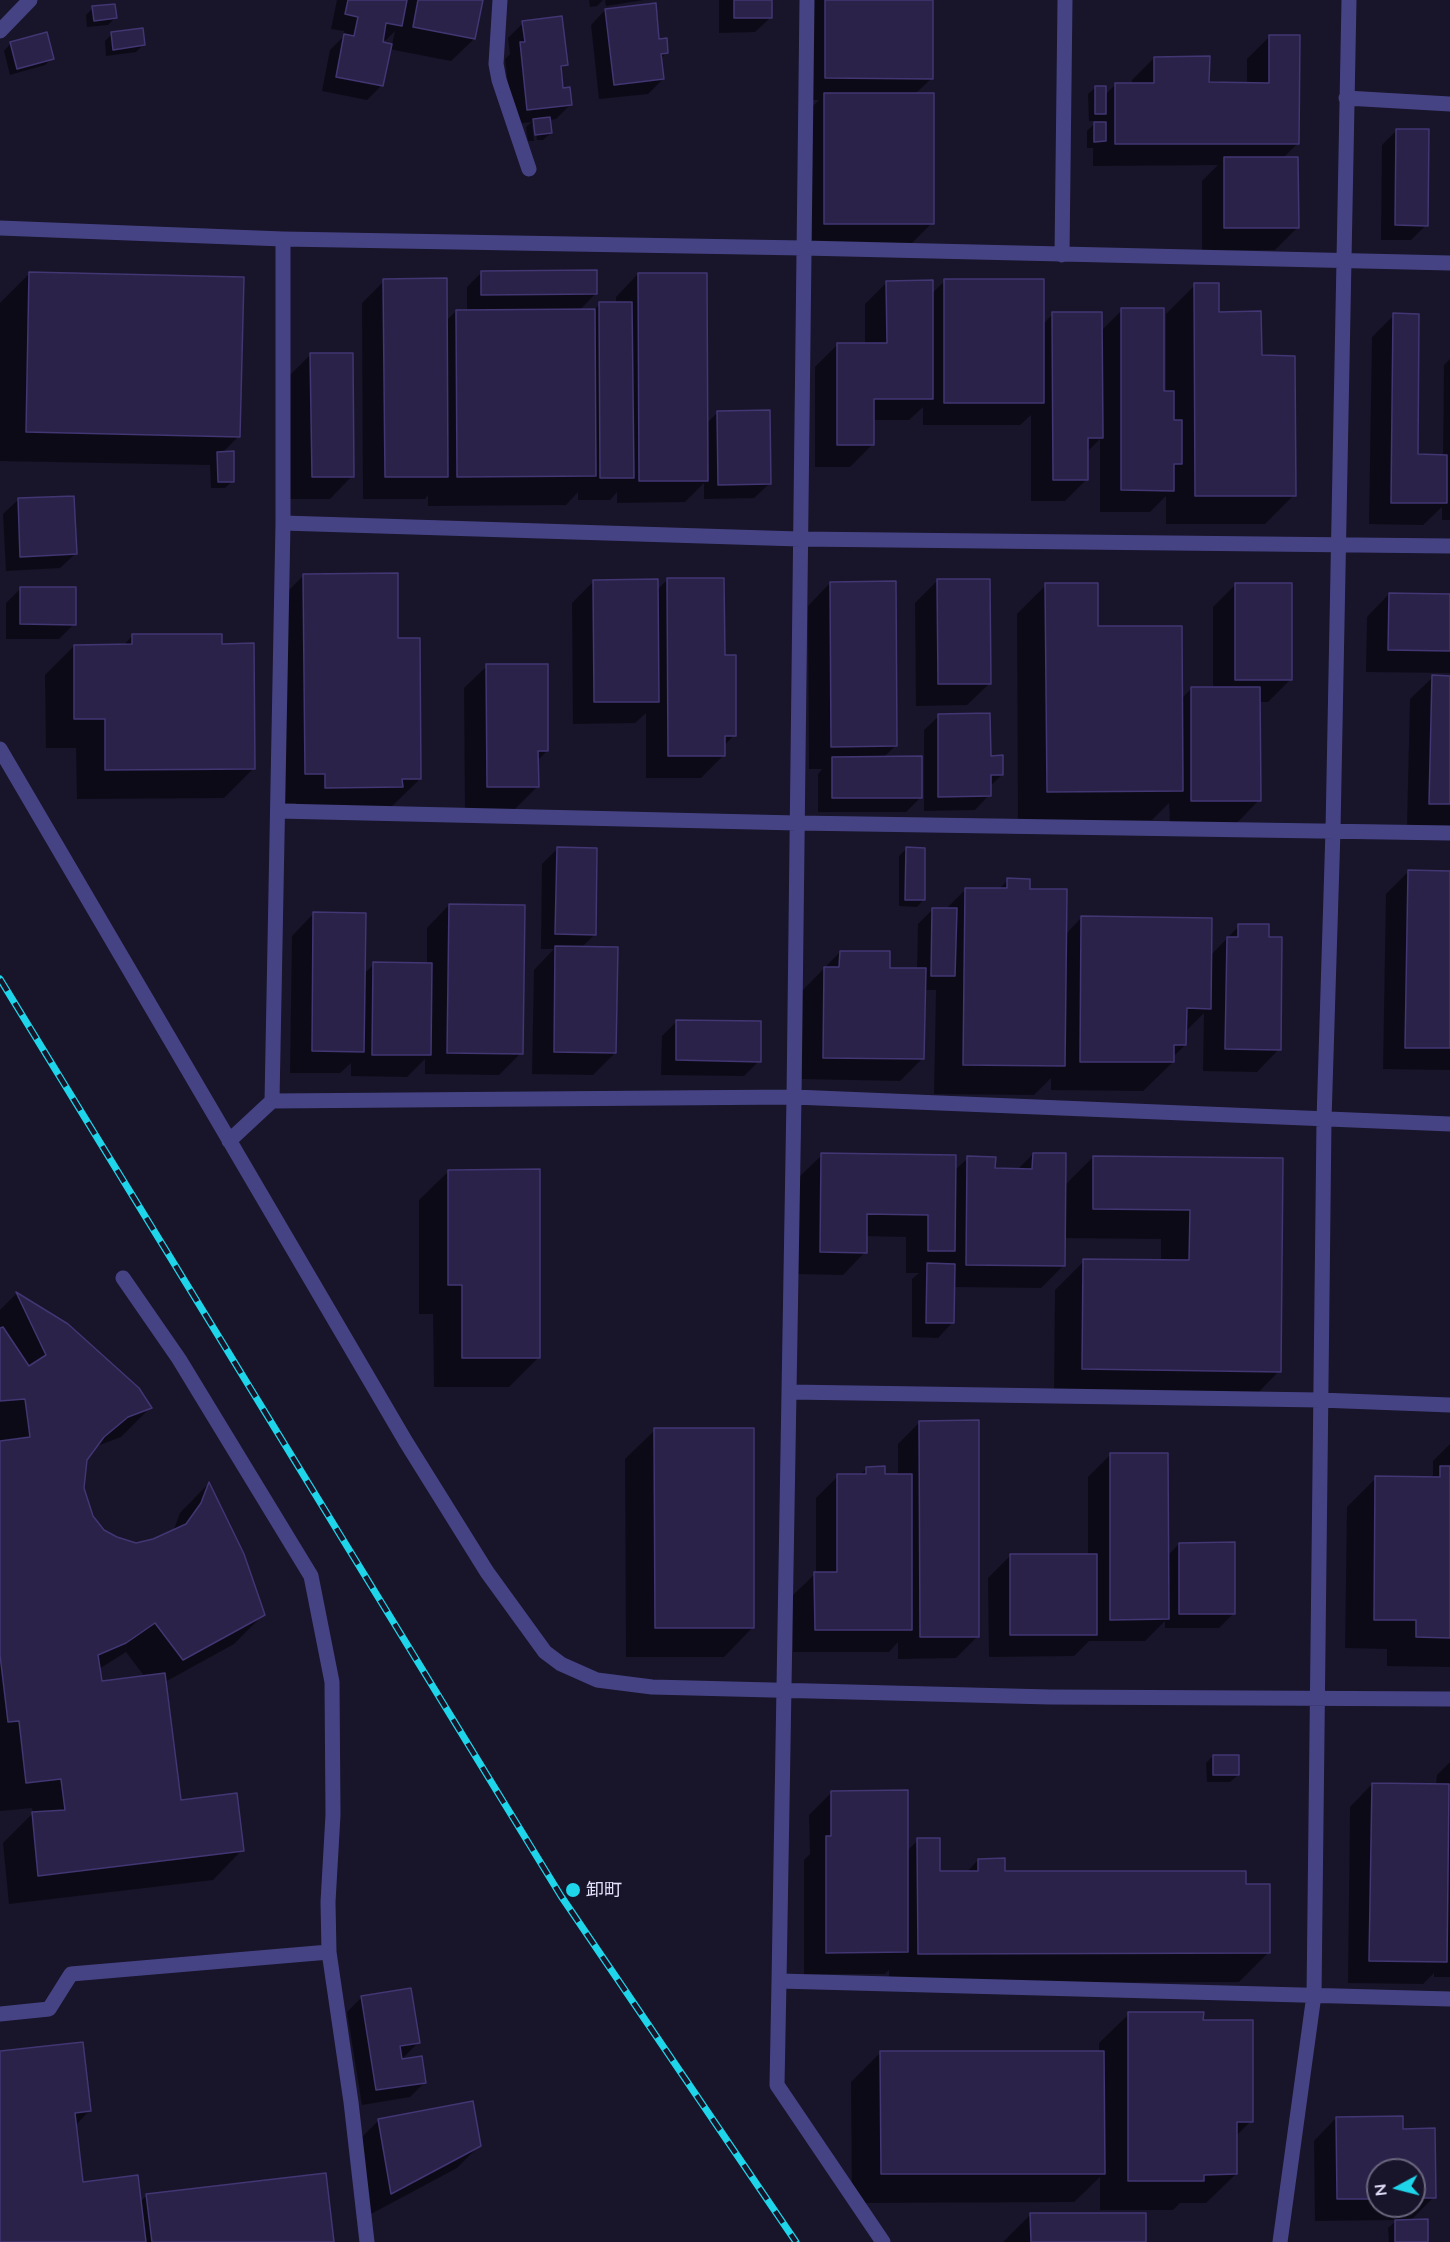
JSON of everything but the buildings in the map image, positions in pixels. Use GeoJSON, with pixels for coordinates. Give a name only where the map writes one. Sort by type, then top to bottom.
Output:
{"type":"FeatureCollection","features":[{"type":"Feature","properties":{"kind":"street"},"geometry":{"type":"LineString","coordinates":[[1,29],[30,0]]}},
{"type":"Feature","properties":{"kind":"street"},"geometry":{"type":"LineString","coordinates":[[500,0],[496,64],[499,80],[529,169]]}},
{"type":"Feature","properties":{"kind":"street"},"geometry":{"type":"LineString","coordinates":[[807,0],[794,1097],[777,2085],[884,2242]]}},
{"type":"Feature","properties":{"kind":"street"},"geometry":{"type":"LineString","coordinates":[[1062,255],[1065,0]]}},
{"type":"Feature","properties":{"kind":"street"},"geometry":{"type":"LineString","coordinates":[[1280,2242],[1314,1995],[1324,1120],[1333,830],[1349,0]]}},
{"type":"Feature","properties":{"kind":"street"},"geometry":{"type":"LineString","coordinates":[[1347,98],[1450,104]]}},
{"type":"Feature","properties":{"kind":"street"},"geometry":{"type":"LineString","coordinates":[[0,228],[283,239],[1450,263]]}},
{"type":"Feature","properties":{"kind":"street"},"geometry":{"type":"LineString","coordinates":[[272,1101],[283,523],[283,239]]}},
{"type":"Feature","properties":{"kind":"street"},"geometry":{"type":"LineString","coordinates":[[283,523],[799,539],[1339,543],[1450,546]]}},
{"type":"Feature","properties":{"kind":"street"},"geometry":{"type":"LineString","coordinates":[[0,749],[406,1442],[487,1572],[545,1652],[561,1664],[597,1680],[652,1687],[1050,1697],[1450,1699]]}},
{"type":"Feature","properties":{"kind":"street"},"geometry":{"type":"LineString","coordinates":[[278,811],[797,823],[1450,833]]}},
{"type":"Feature","properties":{"kind":"street"},"geometry":{"type":"LineString","coordinates":[[229,1141],[272,1101],[794,1097],[1450,1124]]}},
{"type":"Feature","properties":{"kind":"street"},"geometry":{"type":"LineString","coordinates":[[123,1278],[179,1359],[311,1576],[332,1682],[333,1815],[328,1902],[329,1952],[351,2103],[367,2242]]}},
{"type":"Feature","properties":{"kind":"street"},"geometry":{"type":"LineString","coordinates":[[789,1392],[1450,1404]]}},
{"type":"Feature","properties":{"kind":"street"},"geometry":{"type":"LineString","coordinates":[[0,2014],[49,2008],[71,1974],[329,1952]]}},
{"type":"Feature","properties":{"kind":"street"},"geometry":{"type":"LineString","coordinates":[[779,1981],[1450,1999]]}},
{"type":"Feature","properties":{"kind":"railway"},"geometry":{"type":"LineString","coordinates":[[0,979],[561,1896],[796,2242]]}},
{"type":"Feature","properties":{"kind":"place","name":"卸町"},"geometry":{"type":"Point","coordinates":[573,1890]}}]}
